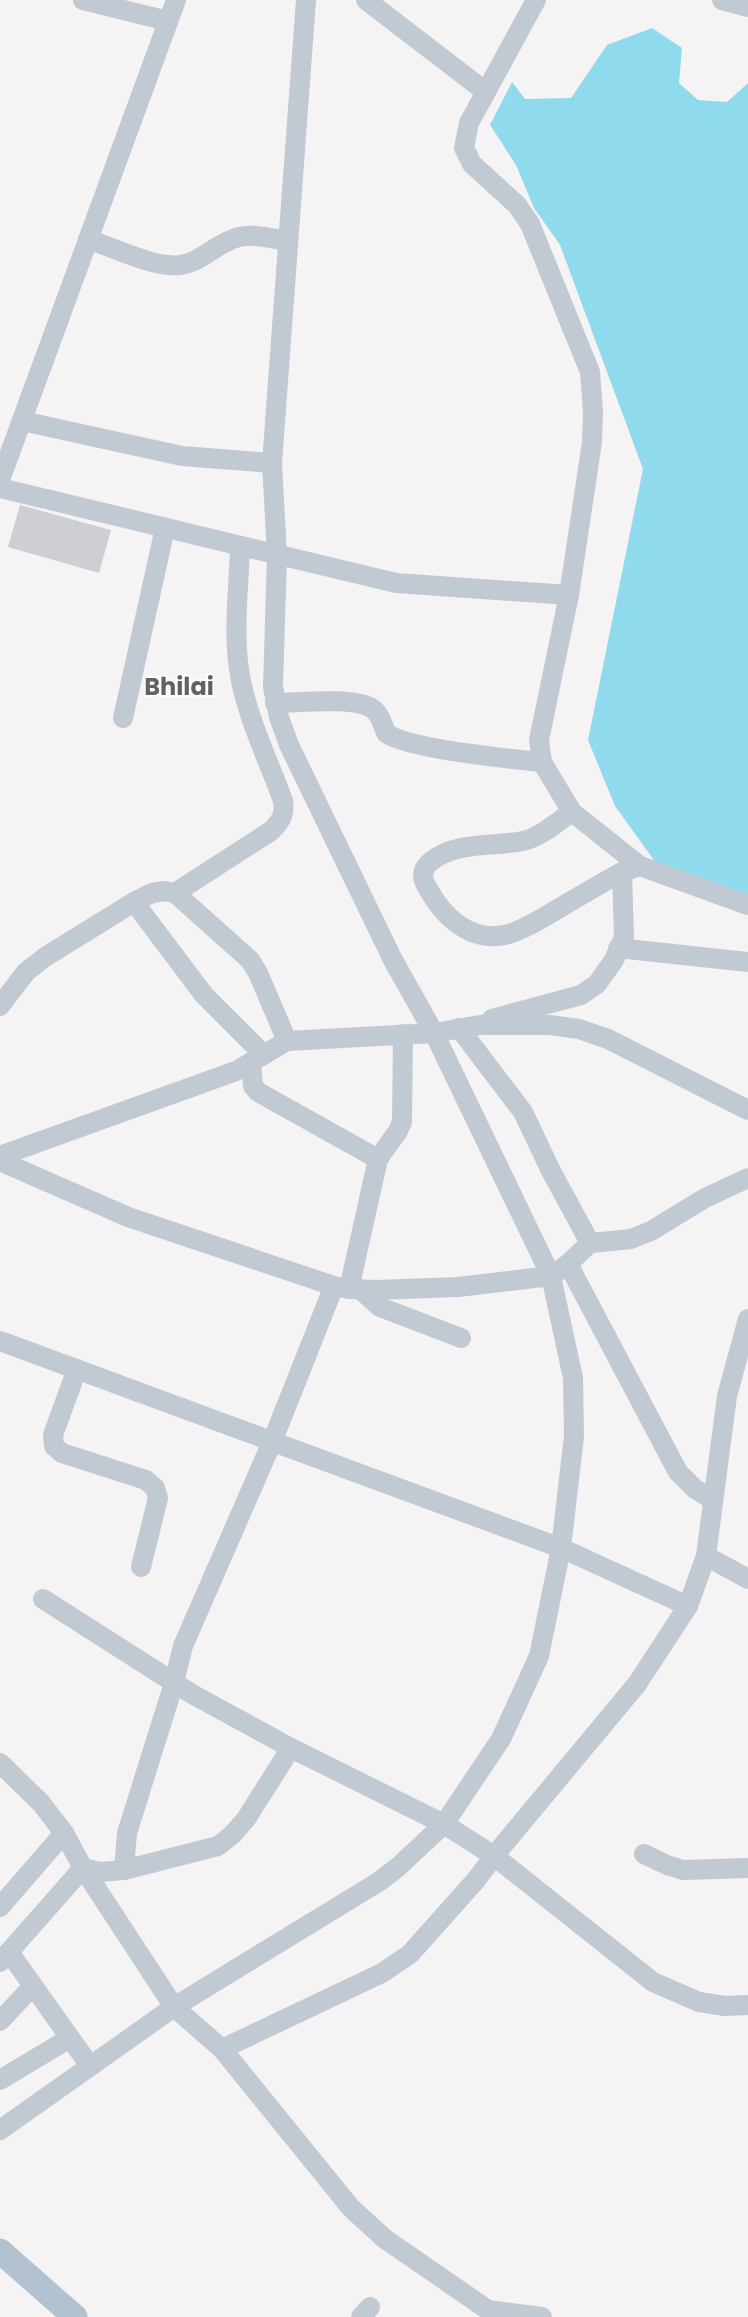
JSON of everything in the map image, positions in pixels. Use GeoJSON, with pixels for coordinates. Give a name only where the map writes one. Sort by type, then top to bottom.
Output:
{"type":"FeatureCollection","features":[{"type":"Feature","properties":{"kind":"main road"},"geometry":{"type":"LineString","coordinates":[[0,2251],[75,2317]]}},
{"type":"Feature","properties":{"kind":"street"},"geometry":{"type":"LineString","coordinates":[[83,0],[168,21]]}},
{"type":"Feature","properties":{"kind":"street"},"geometry":{"type":"LineString","coordinates":[[0,480],[7,437],[22,421],[176,0]]}},
{"type":"Feature","properties":{"kind":"street"},"geometry":{"type":"LineString","coordinates":[[0,2130],[174,2007],[380,1881],[398,1867],[444,1824],[501,1739],[539,1656],[561,1548],[574,1436],[575,1407],[573,1378],[551,1276],[434,1033],[394,960],[289,745],[275,703],[273,687],[277,555],[272,463],[306,0]]}},
{"type":"Feature","properties":{"kind":"street"},"geometry":{"type":"LineString","coordinates":[[366,0],[486,92]]}},
{"type":"Feature","properties":{"kind":"street"},"geometry":{"type":"LineString","coordinates":[[536,0],[469,124],[464,148],[472,164],[517,205],[530,224],[590,372],[593,412],[592,442],[569,595],[539,740],[539,751],[542,762],[572,812],[631,869],[748,905]]}},
{"type":"Feature","properties":{"kind":"street"},"geometry":{"type":"LineString","coordinates":[[724,0],[748,7]]}},
{"type":"Feature","properties":{"kind":"street"},"geometry":{"type":"LineString","coordinates":[[88,239],[164,266],[180,266],[200,260],[240,236],[288,241]]}},
{"type":"Feature","properties":{"kind":"street"},"geometry":{"type":"LineString","coordinates":[[22,421],[182,456],[272,463]]}},
{"type":"Feature","properties":{"kind":"street"},"geometry":{"type":"LineString","coordinates":[[0,488],[396,583],[569,595]]}},
{"type":"Feature","properties":{"kind":"street"},"geometry":{"type":"LineString","coordinates":[[123,718],[165,528]]}},
{"type":"Feature","properties":{"kind":"street"},"geometry":{"type":"LineString","coordinates":[[175,893],[271,831],[280,821],[284,812],[283,801],[245,696],[239,670],[236,639],[240,546]]}},
{"type":"Feature","properties":{"kind":"street"},"geometry":{"type":"LineString","coordinates":[[275,703],[356,702],[373,709],[379,715],[386,733],[402,741],[500,758],[542,762]]}},
{"type":"Feature","properties":{"kind":"street"},"geometry":{"type":"LineString","coordinates":[[572,812],[529,839],[466,847],[437,857],[427,865],[423,874],[423,881],[439,907],[452,922],[467,930],[486,936],[518,931],[631,869]]}},
{"type":"Feature","properties":{"kind":"street"},"geometry":{"type":"LineString","coordinates":[[0,1156],[236,1072],[287,1041],[434,1033],[480,1024],[504,1015],[581,995],[597,984],[614,960],[624,937],[631,869]]}},
{"type":"Feature","properties":{"kind":"street"},"geometry":{"type":"LineString","coordinates":[[0,1006],[26,972],[45,957],[134,902],[152,893],[165,891],[175,893],[250,960],[258,973],[287,1041]]}},
{"type":"Feature","properties":{"kind":"street"},"geometry":{"type":"LineString","coordinates":[[134,902],[204,995],[258,1058]]}},
{"type":"Feature","properties":{"kind":"street"},"geometry":{"type":"LineString","coordinates":[[618,948],[748,962]]}},
{"type":"Feature","properties":{"kind":"street"},"geometry":{"type":"LineString","coordinates":[[480,1024],[550,1025],[579,1029],[608,1039],[748,1110]]}},
{"type":"Feature","properties":{"kind":"street"},"geometry":{"type":"LineString","coordinates":[[459,1028],[523,1112],[551,1171],[590,1243]]}},
{"type":"Feature","properties":{"kind":"street"},"geometry":{"type":"LineString","coordinates":[[124,1870],[127,1833],[174,1683],[182,1646],[198,1606],[272,1442],[348,1288],[378,1159],[398,1131],[402,1122],[403,1034]]}},
{"type":"Feature","properties":{"kind":"street"},"geometry":{"type":"LineString","coordinates":[[258,1058],[252,1080],[258,1092],[378,1159]]}},
{"type":"Feature","properties":{"kind":"street"},"geometry":{"type":"LineString","coordinates":[[0,1161],[128,1217],[348,1288],[380,1307],[461,1338]]}},
{"type":"Feature","properties":{"kind":"street"},"geometry":{"type":"LineString","coordinates":[[348,1288],[458,1287],[551,1276],[568,1264],[590,1243],[631,1239],[651,1232],[706,1198],[748,1178]]}},
{"type":"Feature","properties":{"kind":"street"},"geometry":{"type":"LineString","coordinates":[[568,1264],[678,1472],[695,1489],[713,1500]]}},
{"type":"Feature","properties":{"kind":"street"},"geometry":{"type":"LineString","coordinates":[[222,2050],[382,1973],[410,1954],[476,1880],[637,1684],[688,1606],[706,1556],[727,1396],[741,1373],[748,1319]]}},
{"type":"Feature","properties":{"kind":"street"},"geometry":{"type":"LineString","coordinates":[[0,1341],[561,1548],[688,1606]]}},
{"type":"Feature","properties":{"kind":"street"},"geometry":{"type":"LineString","coordinates":[[77,1369],[53,1435],[54,1446],[68,1455],[146,1480],[155,1488],[158,1498],[141,1567]]}},
{"type":"Feature","properties":{"kind":"street"},"geometry":{"type":"LineString","coordinates":[[706,1556],[748,1579]]}},
{"type":"Feature","properties":{"kind":"street"},"geometry":{"type":"LineString","coordinates":[[43,1600],[174,1683],[291,1748],[444,1824],[494,1856],[653,1982],[699,2002],[724,2006],[748,2005]]}},
{"type":"Feature","properties":{"kind":"street"},"geometry":{"type":"LineString","coordinates":[[82,1868],[100,1872],[124,1870],[218,1846],[232,1835],[246,1819],[291,1748]]}},
{"type":"Feature","properties":{"kind":"street"},"geometry":{"type":"LineString","coordinates":[[0,1763],[40,1803],[64,1832],[82,1868],[174,2007],[222,2050],[351,2208],[385,2239],[490,2314],[542,2317]]}},
{"type":"Feature","properties":{"kind":"street"},"geometry":{"type":"LineString","coordinates":[[0,1907],[64,1832]]}},
{"type":"Feature","properties":{"kind":"street"},"geometry":{"type":"LineString","coordinates":[[644,1854],[683,1870],[748,1868]]}},
{"type":"Feature","properties":{"kind":"street"},"geometry":{"type":"LineString","coordinates":[[82,1868],[4,1956],[33,1986],[90,2066]]}},
{"type":"Feature","properties":{"kind":"street"},"geometry":{"type":"LineString","coordinates":[[0,2022],[33,1986]]}},
{"type":"Feature","properties":{"kind":"street"},"geometry":{"type":"LineString","coordinates":[[0,2080],[70,2038]]}},
{"type":"Feature","properties":{"kind":"water"},"geometry":{"type":"Polygon","coordinates":[[[652,28],[682,48],[679,83],[698,100],[727,102],[748,83],[748,896],[656,863],[615,806],[588,740],[643,469],[560,245],[534,208],[516,165],[490,125],[512,82],[525,99],[571,98],[607,45],[652,28]]]}},
{"type":"Feature","properties":{"kind":"building"},"geometry":{"type":"Polygon","coordinates":[[[20,505],[111,530],[99,573],[8,547],[20,505]]]}},
{"type":"Feature","properties":{"kind":"district","name":"Bhilai"},"geometry":{"type":"Point","coordinates":[179,686]}}]}
